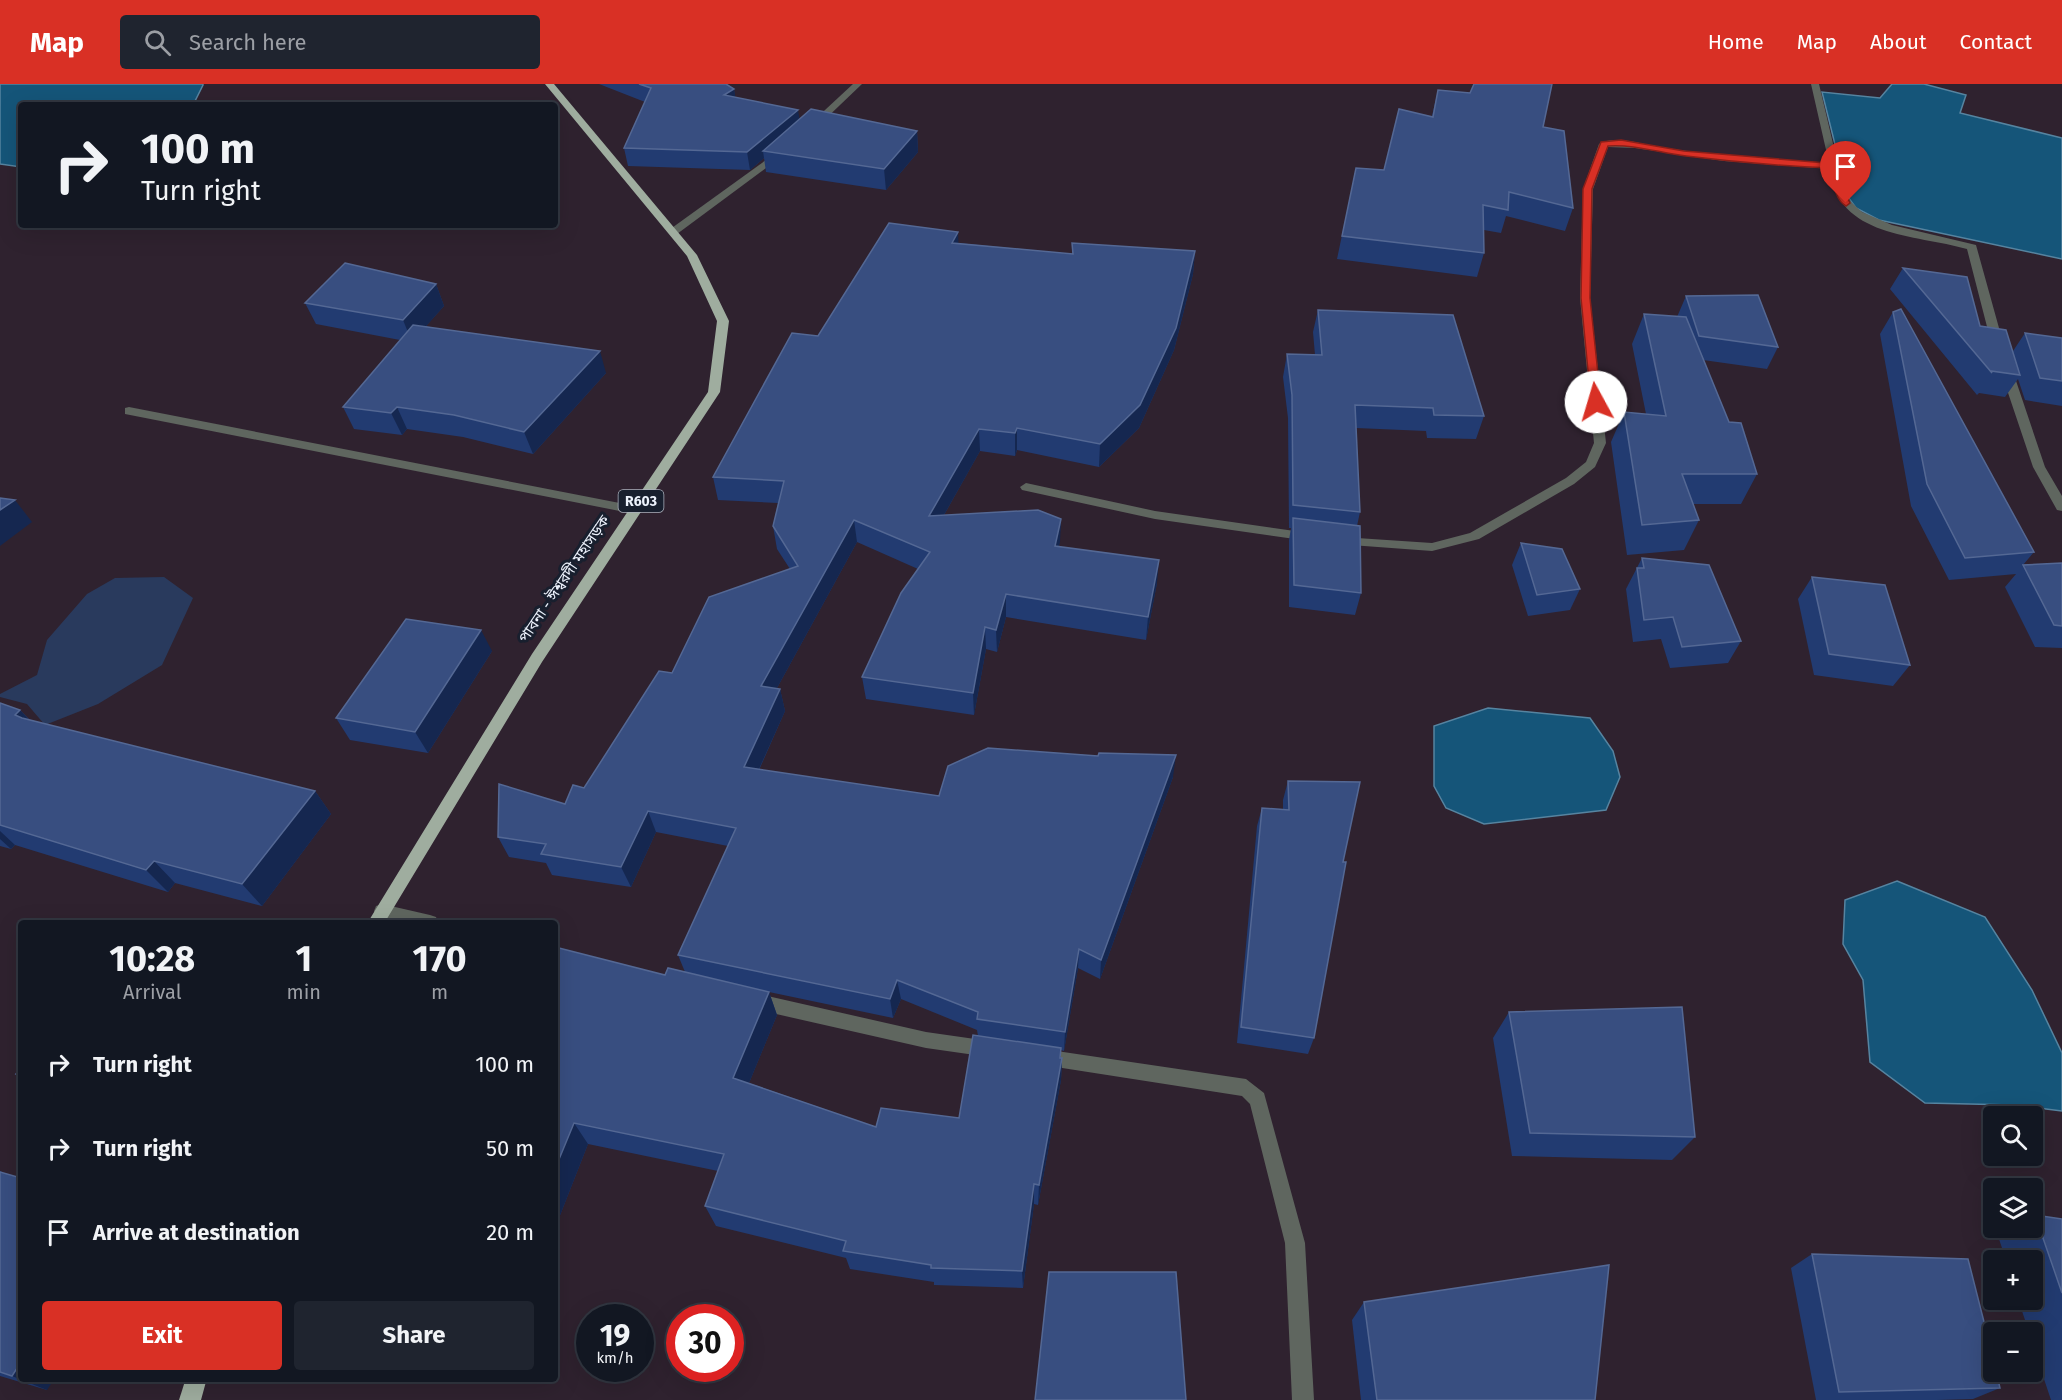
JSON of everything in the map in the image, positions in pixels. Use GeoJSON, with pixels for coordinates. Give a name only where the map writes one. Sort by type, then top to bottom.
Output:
{"type":"FeatureCollection","features":[{"type":"Feature","properties":{"kind":"main road","name":"পাবনা - ঈশ্বরদী মহাসড়ক"},"geometry":{"type":"LineString","coordinates":[[379,917],[537,658],[714,392],[723,321],[692,255],[549,84]]}},
{"type":"Feature","properties":{"kind":"main road"},"geometry":{"type":"LineString","coordinates":[[190,1400],[196,1382]]}},
{"type":"Feature","properties":{"kind":"street"},"geometry":{"type":"LineString","coordinates":[[809,129],[858,84]]}},
{"type":"Feature","properties":{"kind":"street"},"geometry":{"type":"LineString","coordinates":[[1815,84],[1835,165],[1836,182],[1846,203],[1858,215],[1886,226],[1972,247],[1999,349],[2039,467],[2062,507]]}},
{"type":"Feature","properties":{"kind":"street"},"geometry":{"type":"LineString","coordinates":[[1026,487],[1155,515],[1328,539],[1432,547],[1473,536],[1532,505],[1570,481],[1591,464],[1600,443],[1586,298],[1588,189],[1604,144],[1621,142],[1684,154],[1765,162],[1835,165]]}},
{"type":"Feature","properties":{"kind":"street"},"geometry":{"type":"LineString","coordinates":[[673,232],[764,167],[791,144]]}},
{"type":"Feature","properties":{"kind":"street"},"geometry":{"type":"LineString","coordinates":[[129,411],[635,510]]}},
{"type":"Feature","properties":{"kind":"street"},"geometry":{"type":"LineString","coordinates":[[379,917],[409,920]]}},
{"type":"Feature","properties":{"kind":"street"},"geometry":{"type":"LineString","coordinates":[[742,999],[926,1040],[1003,1051]]}},
{"type":"Feature","properties":{"kind":"street"},"geometry":{"type":"LineString","coordinates":[[1025,1054],[1246,1088],[1258,1099],[1295,1243],[1303,1400]]}},
{"type":"Feature","properties":{"kind":"shaded area"},"geometry":{"type":"Polygon","coordinates":[[[0,84],[2062,84],[2062,1400],[0,1400],[0,84]]]}},
{"type":"Feature","properties":{"kind":"shaded area"},"geometry":{"type":"Polygon","coordinates":[[[0,84],[203,84],[194,102],[18,102],[18,167],[0,164],[0,84]]]}},
{"type":"Feature","properties":{"kind":"shaded area"},"geometry":{"type":"Polygon","coordinates":[[[1892,84],[1924,84],[1966,95],[1960,113],[2062,138],[2062,259],[1879,220],[1856,208],[1848,197],[1822,92],[1880,98],[1892,84]]]}},
{"type":"Feature","properties":{"kind":"shaded area"},"geometry":{"type":"Polygon","coordinates":[[[164,577],[193,598],[162,665],[98,704],[45,725],[27,704],[0,697],[0,694],[37,675],[47,640],[87,594],[115,578],[164,577]]]}},
{"type":"Feature","properties":{"kind":"shaded area"},"geometry":{"type":"Polygon","coordinates":[[[1488,708],[1590,718],[1613,751],[1620,777],[1606,810],[1484,824],[1446,808],[1434,786],[1434,726],[1488,708]]]}},
{"type":"Feature","properties":{"kind":"shaded area"},"geometry":{"type":"Polygon","coordinates":[[[1897,881],[1985,917],[2032,990],[2062,1053],[2062,1111],[2043,1109],[2043,1106],[1925,1103],[1870,1062],[1863,980],[1843,944],[1845,900],[1897,881]]]}},
{"type":"Feature","properties":{"kind":"building"},"geometry":{"type":"Polygon","coordinates":[[[639,84],[726,84],[734,89],[724,95],[798,110],[747,152],[624,148],[651,88],[639,84]]]}},
{"type":"Feature","properties":{"kind":"building"},"geometry":{"type":"Polygon","coordinates":[[[1474,84],[1552,84],[1543,127],[1564,131],[1573,208],[1509,192],[1508,210],[1483,205],[1484,253],[1342,236],[1356,168],[1384,170],[1399,109],[1433,117],[1438,90],[1470,93],[1474,84]]]}},
{"type":"Feature","properties":{"kind":"building"},"geometry":{"type":"Polygon","coordinates":[[[811,109],[917,131],[884,169],[763,151],[811,109]]]}},
{"type":"Feature","properties":{"kind":"building"},"geometry":{"type":"Polygon","coordinates":[[[889,223],[958,232],[952,243],[1073,254],[1072,243],[1195,251],[1176,328],[1140,405],[1100,444],[1017,428],[1015,433],[979,429],[929,516],[1038,510],[1061,519],[1055,546],[1159,560],[1148,617],[1006,594],[996,630],[985,627],[973,693],[862,677],[901,593],[930,552],[854,520],[761,686],[780,689],[744,767],[939,796],[948,766],[988,748],[1098,756],[1099,753],[1176,755],[1101,960],[1079,949],[1065,1032],[977,1019],[978,1012],[897,980],[890,999],[678,955],[736,828],[648,811],[621,867],[541,854],[546,844],[498,837],[499,784],[565,804],[573,785],[584,788],[659,671],[672,673],[709,597],[798,566],[773,526],[784,481],[713,477],[792,333],[818,336],[889,223]]]}},
{"type":"Feature","properties":{"kind":"building"},"geometry":{"type":"Polygon","coordinates":[[[345,263],[436,284],[403,320],[305,303],[345,263]]]}},
{"type":"Feature","properties":{"kind":"building"},"geometry":{"type":"Polygon","coordinates":[[[1903,268],[1967,277],[1980,326],[2006,330],[2020,375],[1991,371],[1992,373],[1903,268]]]}},
{"type":"Feature","properties":{"kind":"building"},"geometry":{"type":"Polygon","coordinates":[[[1758,295],[1778,347],[1699,336],[1686,296],[1758,295]]]}},
{"type":"Feature","properties":{"kind":"building"},"geometry":{"type":"Polygon","coordinates":[[[1901,309],[2034,552],[1965,558],[1927,484],[1893,312],[1901,309]]]}},
{"type":"Feature","properties":{"kind":"building"},"geometry":{"type":"Polygon","coordinates":[[[1318,310],[1453,315],[1484,416],[1434,415],[1433,408],[1355,405],[1360,512],[1293,505],[1292,395],[1287,354],[1322,355],[1318,310]]]}},
{"type":"Feature","properties":{"kind":"building"},"geometry":{"type":"Polygon","coordinates":[[[1644,314],[1686,317],[1729,422],[1741,423],[1757,474],[1682,474],[1699,520],[1642,525],[1624,412],[1666,416],[1644,314]]]}},
{"type":"Feature","properties":{"kind":"building"},"geometry":{"type":"Polygon","coordinates":[[[413,325],[600,351],[524,432],[454,415],[397,407],[391,413],[343,407],[413,325]]]}},
{"type":"Feature","properties":{"kind":"building"},"geometry":{"type":"Polygon","coordinates":[[[2025,333],[2062,338],[2062,381],[2040,378],[2025,333]]]}},
{"type":"Feature","properties":{"kind":"building"},"geometry":{"type":"Polygon","coordinates":[[[0,498],[15,500],[0,510],[0,498]]]}},
{"type":"Feature","properties":{"kind":"building"},"geometry":{"type":"Polygon","coordinates":[[[1293,518],[1360,526],[1361,593],[1294,585],[1293,518]]]}},
{"type":"Feature","properties":{"kind":"building"},"geometry":{"type":"Polygon","coordinates":[[[1521,543],[1562,549],[1580,589],[1537,595],[1521,543]]]}},
{"type":"Feature","properties":{"kind":"building"},"geometry":{"type":"Polygon","coordinates":[[[1642,558],[1709,565],[1741,641],[1682,647],[1673,617],[1644,620],[1637,568],[1644,568],[1642,558]]]}},
{"type":"Feature","properties":{"kind":"building"},"geometry":{"type":"Polygon","coordinates":[[[2062,563],[2062,626],[2054,625],[2023,565],[2062,563]]]}},
{"type":"Feature","properties":{"kind":"building"},"geometry":{"type":"Polygon","coordinates":[[[1812,577],[1885,585],[1910,665],[1829,654],[1812,577]]]}},
{"type":"Feature","properties":{"kind":"building"},"geometry":{"type":"Polygon","coordinates":[[[406,619],[481,630],[415,732],[336,718],[406,619]]]}},
{"type":"Feature","properties":{"kind":"building"},"geometry":{"type":"Polygon","coordinates":[[[0,703],[20,710],[15,715],[22,718],[315,791],[242,884],[154,861],[146,870],[0,825],[0,703]]]}},
{"type":"Feature","properties":{"kind":"building"},"geometry":{"type":"Polygon","coordinates":[[[1288,781],[1360,782],[1343,862],[1346,862],[1314,1038],[1241,1027],[1262,808],[1289,810],[1288,781]]]}},
{"type":"Feature","properties":{"kind":"building"},"geometry":{"type":"Polygon","coordinates":[[[558,948],[665,975],[668,968],[769,992],[733,1078],[876,1127],[881,1108],[959,1118],[973,1035],[1061,1048],[1060,1058],[1062,1058],[1039,1185],[1034,1184],[1022,1271],[931,1268],[931,1265],[843,1251],[846,1241],[705,1206],[724,1154],[574,1123],[558,1162],[558,948]]]}},
{"type":"Feature","properties":{"kind":"building"},"geometry":{"type":"Polygon","coordinates":[[[1682,1007],[1695,1137],[1530,1133],[1509,1012],[1682,1007]]]}},
{"type":"Feature","properties":{"kind":"building"},"geometry":{"type":"Polygon","coordinates":[[[0,1172],[18,1177],[18,1367],[12,1376],[0,1372],[0,1172]]]}},
{"type":"Feature","properties":{"kind":"building"},"geometry":{"type":"Polygon","coordinates":[[[2043,1216],[2062,1219],[2062,1293],[2043,1238],[2043,1216]]]}},
{"type":"Feature","properties":{"kind":"building"},"geometry":{"type":"Polygon","coordinates":[[[1812,1254],[1968,1259],[1984,1322],[1983,1382],[1999,1382],[2000,1388],[1839,1392],[1812,1254]]]}},
{"type":"Feature","properties":{"kind":"building"},"geometry":{"type":"Polygon","coordinates":[[[1609,1265],[1595,1400],[1377,1400],[1364,1302],[1609,1265]]]}},
{"type":"Feature","properties":{"kind":"building"},"geometry":{"type":"Polygon","coordinates":[[[1049,1272],[1176,1272],[1186,1400],[1035,1400],[1049,1272]]]}},
{"type":"Feature","properties":{"kind":"route"},"geometry":{"type":"LineString","coordinates":[[1596,402],[1586,298],[1588,189],[1604,144],[1621,142],[1684,154],[1765,162],[1835,165],[1836,182],[1846,203]]}}]}
